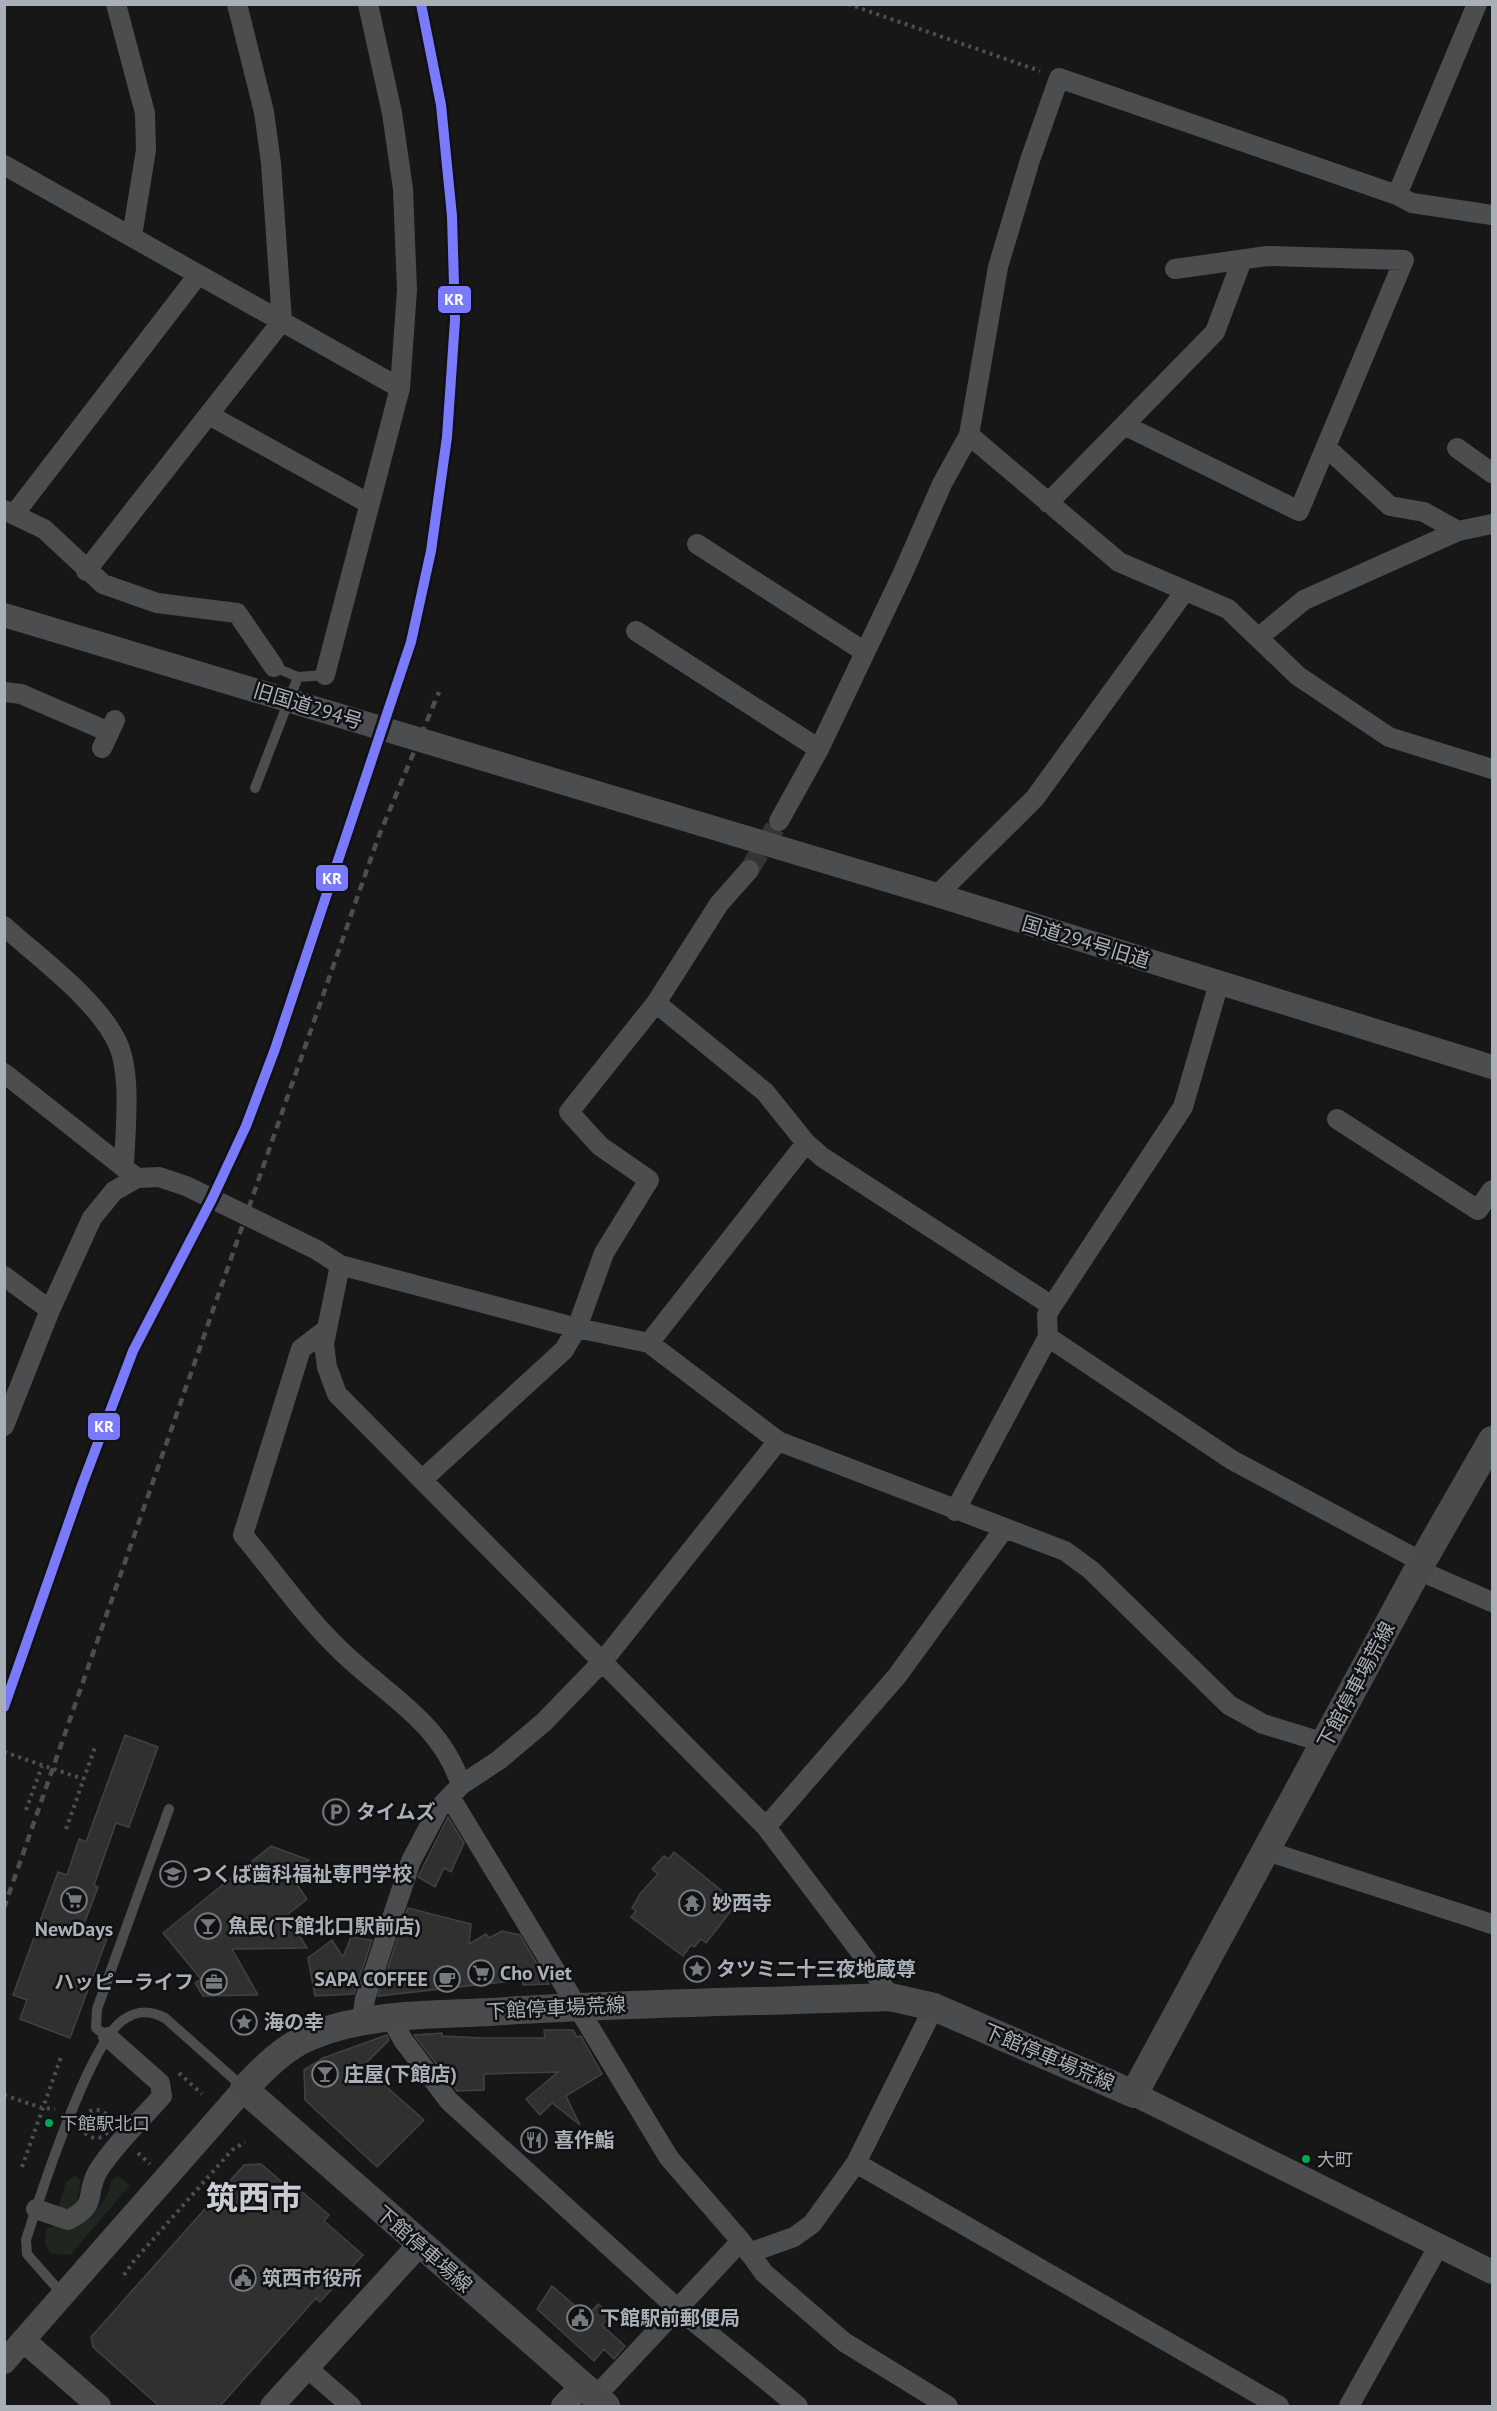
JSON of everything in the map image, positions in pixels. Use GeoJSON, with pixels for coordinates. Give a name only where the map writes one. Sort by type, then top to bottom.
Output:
{"type":"FeatureCollection","features":[{"type":"Feature","properties":{"kind":"main road","name":"下館停車場荒線"},"geometry":{"type":"LineString","coordinates":[[244,2089],[271,2061],[296,2043],[362,2020],[578,2006],[890,1997],[934,2007],[1134,2094],[1420,1566],[1492,1440]]}},
{"type":"Feature","properties":{"kind":"main road","name":"下館停車場線"},"geometry":{"type":"LineString","coordinates":[[244,2089],[419,2245],[594,2396]]}},
{"type":"Feature","properties":{"kind":"street"},"geometry":{"type":"LineString","coordinates":[[116,4],[145,113],[146,150],[132,236]]}},
{"type":"Feature","properties":{"kind":"street"},"geometry":{"type":"LineString","coordinates":[[86,571],[282,321],[271,163],[264,112],[237,4]]}},
{"type":"Feature","properties":{"kind":"street"},"geometry":{"type":"LineString","coordinates":[[325,675],[368,503],[400,388],[407,290],[403,189],[392,113],[368,4]]}},
{"type":"Feature","properties":{"kind":"street"},"geometry":{"type":"LineString","coordinates":[[1397,195],[1477,4]]}},
{"type":"Feature","properties":{"kind":"street"},"geometry":{"type":"LineString","coordinates":[[779,821],[819,749],[942,484],[969,435],[998,267],[1030,160],[1059,78],[1397,195],[1412,203],[1492,215]]}},
{"type":"Feature","properties":{"kind":"street"},"geometry":{"type":"LineString","coordinates":[[4,165],[400,388]]}},
{"type":"Feature","properties":{"kind":"street"},"geometry":{"type":"LineString","coordinates":[[1126,426],[1299,511],[1404,260],[1267,256],[1175,269]]}},
{"type":"Feature","properties":{"kind":"street"},"geometry":{"type":"LineString","coordinates":[[1048,503],[1126,426],[1215,332],[1242,260]]}},
{"type":"Feature","properties":{"kind":"street"},"geometry":{"type":"LineString","coordinates":[[198,275],[10,511],[44,529],[86,571],[103,584],[157,603],[237,613],[274,666]]}},
{"type":"Feature","properties":{"kind":"street"},"geometry":{"type":"LineString","coordinates":[[209,416],[368,503]]}},
{"type":"Feature","properties":{"kind":"street"},"geometry":{"type":"LineString","coordinates":[[969,435],[1119,562],[1228,609],[1298,676],[1389,737],[1492,769]]}},
{"type":"Feature","properties":{"kind":"street"},"geometry":{"type":"LineString","coordinates":[[1326,447],[1390,506],[1424,512],[1458,531]]}},
{"type":"Feature","properties":{"kind":"street"},"geometry":{"type":"LineString","coordinates":[[1457,448],[1492,472]]}},
{"type":"Feature","properties":{"kind":"street"},"geometry":{"type":"LineString","coordinates":[[1258,638],[1304,600],[1458,531],[1492,524]]}},
{"type":"Feature","properties":{"kind":"street"},"geometry":{"type":"LineString","coordinates":[[697,544],[865,652]]}},
{"type":"Feature","properties":{"kind":"street"},"geometry":{"type":"LineString","coordinates":[[938,895],[1035,798],[1185,591]]}},
{"type":"Feature","properties":{"kind":"street","name":"旧国道294号"},"geometry":{"type":"LineString","coordinates":[[4,615],[679,819]]}},
{"type":"Feature","properties":{"kind":"street"},"geometry":{"type":"LineString","coordinates":[[636,631],[819,749]]}},
{"type":"Feature","properties":{"kind":"street"},"geometry":{"type":"LineString","coordinates":[[4,692],[21,694],[109,734]]}},
{"type":"Feature","properties":{"kind":"street","name":"国道294号旧道"},"geometry":{"type":"LineString","coordinates":[[679,819],[938,895],[1492,1067]]}},
{"type":"Feature","properties":{"kind":"street"},"geometry":{"type":"LineString","coordinates":[[422,1480],[564,1350],[578,1328],[604,1253],[649,1180],[600,1146],[568,1112],[656,1003],[718,904],[749,870]]}},
{"type":"Feature","properties":{"kind":"street"},"geometry":{"type":"LineString","coordinates":[[4,926],[79,994],[97,1013],[118,1044],[124,1066],[131,1172],[92,1218],[50,1310],[4,1426]]}},
{"type":"Feature","properties":{"kind":"street"},"geometry":{"type":"LineString","coordinates":[[955,1511],[1048,1337],[1047,1315],[1052,1306],[1183,1107],[1219,983]]}},
{"type":"Feature","properties":{"kind":"street"},"geometry":{"type":"LineString","coordinates":[[656,1003],[765,1092],[806,1143],[822,1157],[1052,1306]]}},
{"type":"Feature","properties":{"kind":"street"},"geometry":{"type":"LineString","coordinates":[[4,1073],[131,1172],[159,1177],[186,1186],[317,1250],[340,1265],[578,1328],[649,1342],[778,1441],[955,1511],[1065,1551],[1091,1570],[1228,1705],[1263,1724],[1325,1743]]}},
{"type":"Feature","properties":{"kind":"street"},"geometry":{"type":"LineString","coordinates":[[1337,1119],[1478,1210],[1492,1190]]}},
{"type":"Feature","properties":{"kind":"street"},"geometry":{"type":"LineString","coordinates":[[649,1342],[806,1143]]}},
{"type":"Feature","properties":{"kind":"street"},"geometry":{"type":"LineString","coordinates":[[340,1265],[324,1344],[327,1367],[337,1394],[766,1827],[865,1958],[890,1997]]}},
{"type":"Feature","properties":{"kind":"street"},"geometry":{"type":"LineString","coordinates":[[4,1275],[50,1310]]}},
{"type":"Feature","properties":{"kind":"street"},"geometry":{"type":"LineString","coordinates":[[327,1329],[301,1349],[243,1535],[337,1648],[436,1734],[455,1767],[455,1791],[578,2006],[669,2158],[745,2247],[764,2273],[844,2342],[948,2406]]}},
{"type":"Feature","properties":{"kind":"street"},"geometry":{"type":"LineString","coordinates":[[1048,1337],[1232,1460],[1420,1566],[1492,1602]]}},
{"type":"Feature","properties":{"kind":"street"},"geometry":{"type":"LineString","coordinates":[[362,2020],[365,1999],[411,1861],[429,1824],[455,1791],[499,1760],[543,1722],[603,1661],[778,1441]]}},
{"type":"Feature","properties":{"kind":"street"},"geometry":{"type":"LineString","coordinates":[[766,1827],[897,1676],[1004,1528]]}},
{"type":"Feature","properties":{"kind":"street"},"geometry":{"type":"LineString","coordinates":[[1267,1851],[1492,1924]]}},
{"type":"Feature","properties":{"kind":"street"},"geometry":{"type":"LineString","coordinates":[[563,2406],[594,2396],[677,2308],[745,2247],[794,2237],[812,2224],[856,2163],[934,2007]]}},
{"type":"Feature","properties":{"kind":"street"},"geometry":{"type":"LineString","coordinates":[[391,2018],[403,2040],[449,2101],[677,2308],[798,2406]]}},
{"type":"Feature","properties":{"kind":"street"},"geometry":{"type":"LineString","coordinates":[[36,2209],[68,2220],[84,2212],[92,2196],[97,2173],[162,2096],[160,2083],[108,2037]]}},
{"type":"Feature","properties":{"kind":"street"},"geometry":{"type":"LineString","coordinates":[[4,2362],[244,2089]]}},
{"type":"Feature","properties":{"kind":"street"},"geometry":{"type":"LineString","coordinates":[[1134,2094],[1492,2272]]}},
{"type":"Feature","properties":{"kind":"street"},"geometry":{"type":"LineString","coordinates":[[856,2163],[1279,2406]]}},
{"type":"Feature","properties":{"kind":"street"},"geometry":{"type":"LineString","coordinates":[[272,2406],[419,2245]]}},
{"type":"Feature","properties":{"kind":"street"},"geometry":{"type":"LineString","coordinates":[[1348,2406],[1439,2245]]}},
{"type":"Feature","properties":{"kind":"street"},"geometry":{"type":"LineString","coordinates":[[23,2340],[99,2406]]}},
{"type":"Feature","properties":{"kind":"street"},"geometry":{"type":"LineString","coordinates":[[306,2367],[351,2406]]}},
{"type":"Feature","properties":{"kind":"lane"},"geometry":{"type":"LineString","coordinates":[[274,666],[298,677],[325,675]]}},
{"type":"Feature","properties":{"kind":"lane"},"geometry":{"type":"LineString","coordinates":[[255,788],[298,677]]}},
{"type":"Feature","properties":{"kind":"lane"},"geometry":{"type":"LineString","coordinates":[[108,2037],[96,2028],[97,2009],[169,1809]]}},
{"type":"Feature","properties":{"kind":"lane"},"geometry":{"type":"LineString","coordinates":[[63,2295],[27,2254],[26,2240],[86,2079],[108,2037],[125,2018],[146,2011],[155,2013],[165,2018],[244,2089]]}},
{"type":"Feature","properties":{"kind":"path"},"geometry":{"type":"LineString","coordinates":[[848,4],[1059,78]]}},
{"type":"Feature","properties":{"kind":"path"},"geometry":{"type":"LineString","coordinates":[[66,1829],[95,1747]]}},
{"type":"Feature","properties":{"kind":"path"},"geometry":{"type":"LineString","coordinates":[[4,1752],[83,1779]]}},
{"type":"Feature","properties":{"kind":"path"},"geometry":{"type":"LineString","coordinates":[[26,1810],[42,1766]]}},
{"type":"Feature","properties":{"kind":"path"},"geometry":{"type":"LineString","coordinates":[[22,2167],[60,2057]]}},
{"type":"Feature","properties":{"kind":"path"},"geometry":{"type":"LineString","coordinates":[[4,2094],[42,2108],[62,2111]]}},
{"type":"Feature","properties":{"kind":"path"},"geometry":{"type":"LineString","coordinates":[[98,2110],[109,2118],[110,2128],[100,2138],[91,2138],[84,2132],[83,2118],[90,2111],[98,2110]]}},
{"type":"Feature","properties":{"kind":"path"},"geometry":{"type":"LineString","coordinates":[[72,2115],[83,2118]]}},
{"type":"Feature","properties":{"kind":"path"},"geometry":{"type":"LineString","coordinates":[[124,2275],[232,2150],[245,2142]]}},
{"type":"Feature","properties":{"kind":"shaded area"},"geometry":{"type":"Polygon","coordinates":[[[75,2176],[81,2180],[77,2204],[70,2211],[58,2209],[66,2182],[75,2176]]]}},
{"type":"Feature","properties":{"kind":"shaded area"},"geometry":{"type":"Polygon","coordinates":[[[118,2176],[130,2185],[70,2255],[52,2254],[45,2242],[47,2228],[59,2225],[75,2228],[101,2205],[107,2196],[111,2182],[118,2176]]]}},
{"type":"Feature","properties":{"kind":"building"},"geometry":{"type":"Polygon","coordinates":[[[125,1735],[158,1747],[129,1827],[116,1823],[94,1885],[98,1887],[84,1924],[109,1933],[70,2038],[20,2019],[27,2000],[13,1995],[58,1872],[67,1875],[79,1839],[86,1842],[125,1735]]]}},
{"type":"Feature","properties":{"kind":"building"},"geometry":{"type":"Polygon","coordinates":[[[448,1817],[464,1843],[451,1872],[444,1868],[435,1887],[418,1877],[448,1817]]]}},
{"type":"Feature","properties":{"kind":"building"},"geometry":{"type":"Polygon","coordinates":[[[271,1846],[309,1860],[291,1876],[307,1899],[287,1915],[307,1948],[232,1949],[258,1995],[203,1996],[195,1983],[201,1979],[163,1933],[271,1846]]]}},
{"type":"Feature","properties":{"kind":"building"},"geometry":{"type":"Polygon","coordinates":[[[674,1852],[737,1903],[706,1943],[701,1939],[694,1947],[691,1945],[683,1956],[631,1917],[636,1911],[632,1908],[640,1894],[658,1874],[652,1869],[664,1856],[669,1859],[674,1852]]]}},
{"type":"Feature","properties":{"kind":"building"},"geometry":{"type":"Polygon","coordinates":[[[408,1908],[471,1924],[469,1944],[486,1934],[489,1938],[502,1931],[520,1935],[549,1984],[523,1985],[522,1980],[378,1996],[408,1908]]]}},
{"type":"Feature","properties":{"kind":"building"},"geometry":{"type":"Polygon","coordinates":[[[351,1937],[372,1940],[354,1994],[315,1996],[308,1958],[332,1940],[343,1957],[351,1937]]]}},
{"type":"Feature","properties":{"kind":"building"},"geometry":{"type":"Polygon","coordinates":[[[544,2030],[573,2030],[577,2037],[581,2036],[602,2074],[566,2096],[580,2125],[552,2103],[540,2115],[526,2099],[558,2072],[484,2074],[484,2090],[457,2091],[414,2035],[442,2033],[442,2036],[482,2038],[545,2038],[544,2030]]]}},
{"type":"Feature","properties":{"kind":"building"},"geometry":{"type":"Polygon","coordinates":[[[387,2035],[389,2040],[363,2066],[424,2120],[377,2167],[305,2100],[304,2070],[323,2058],[387,2035]]]}},
{"type":"Feature","properties":{"kind":"building","name":"筑西市役所"},"geometry":{"type":"Polygon","coordinates":[[[261,2164],[296,2194],[300,2190],[329,2215],[324,2221],[363,2255],[320,2302],[316,2298],[220,2406],[159,2406],[93,2347],[91,2337],[244,2165],[261,2164]]]}},
{"type":"Feature","properties":{"kind":"building"},"geometry":{"type":"Polygon","coordinates":[[[552,2286],[580,2310],[582,2307],[589,2314],[598,2304],[611,2315],[602,2325],[625,2346],[614,2359],[604,2349],[594,2361],[537,2309],[552,2286]]]}},
{"type":"Feature","properties":{"kind":"tunnel"},"geometry":{"type":"LineString","coordinates":[[749,870],[779,821]]}},
{"type":"Feature","properties":{"kind":"railway"},"geometry":{"type":"LineString","coordinates":[[4,1908],[378,838],[439,692]]}},
{"type":"Feature","properties":{"kind":"transit line","name":"KR"},"geometry":{"type":"LineString","coordinates":[[4,1707],[82,1485],[133,1351],[212,1199],[246,1126],[275,1049],[411,642],[431,551],[447,437],[455,320],[452,216],[441,105],[421,4]]}},
{"type":"Feature","properties":{"kind":"place","name":"タイムズ"},"geometry":{"type":"Point","coordinates":[336,1812]}},
{"type":"Feature","properties":{"kind":"place","name":"つくば歯科福祉専門学校"},"geometry":{"type":"Point","coordinates":[173,1874]}},
{"type":"Feature","properties":{"kind":"place","name":"NewDays"},"geometry":{"type":"Point","coordinates":[74,1900]}},
{"type":"Feature","properties":{"kind":"place","name":"妙西寺"},"geometry":{"type":"Point","coordinates":[692,1903]}},
{"type":"Feature","properties":{"kind":"place","name":"魚民(下館北口駅前店)"},"geometry":{"type":"Point","coordinates":[208,1926]}},
{"type":"Feature","properties":{"kind":"place","name":"タツミ二十三夜地蔵尊"},"geometry":{"type":"Point","coordinates":[697,1969]}},
{"type":"Feature","properties":{"kind":"place","name":"Cho Viet"},"geometry":{"type":"Point","coordinates":[481,1973]}},
{"type":"Feature","properties":{"kind":"place","name":"SAPA COFFEE"},"geometry":{"type":"Point","coordinates":[447,1979]}},
{"type":"Feature","properties":{"kind":"place","name":"ハッピーライフ"},"geometry":{"type":"Point","coordinates":[214,1982]}},
{"type":"Feature","properties":{"kind":"place","name":"海の幸"},"geometry":{"type":"Point","coordinates":[244,2022]}},
{"type":"Feature","properties":{"kind":"place","name":"庄屋(下館店)"},"geometry":{"type":"Point","coordinates":[325,2074]}},
{"type":"Feature","properties":{"kind":"place","name":"下館駅北口"},"geometry":{"type":"Point","coordinates":[49,2123]}},
{"type":"Feature","properties":{"kind":"place","name":"喜作鮨"},"geometry":{"type":"Point","coordinates":[534,2140]}},
{"type":"Feature","properties":{"kind":"place","name":"大町"},"geometry":{"type":"Point","coordinates":[1306,2159]}},
{"type":"Feature","properties":{"kind":"place","name":"筑西市役所"},"geometry":{"type":"Point","coordinates":[243,2278]}},
{"type":"Feature","properties":{"kind":"place","name":"下館駅前郵便局"},"geometry":{"type":"Point","coordinates":[580,2318]}},
{"type":"Feature","properties":{"kind":"district","name":"筑西市"},"geometry":{"type":"Point","coordinates":[254,2198]}}]}
